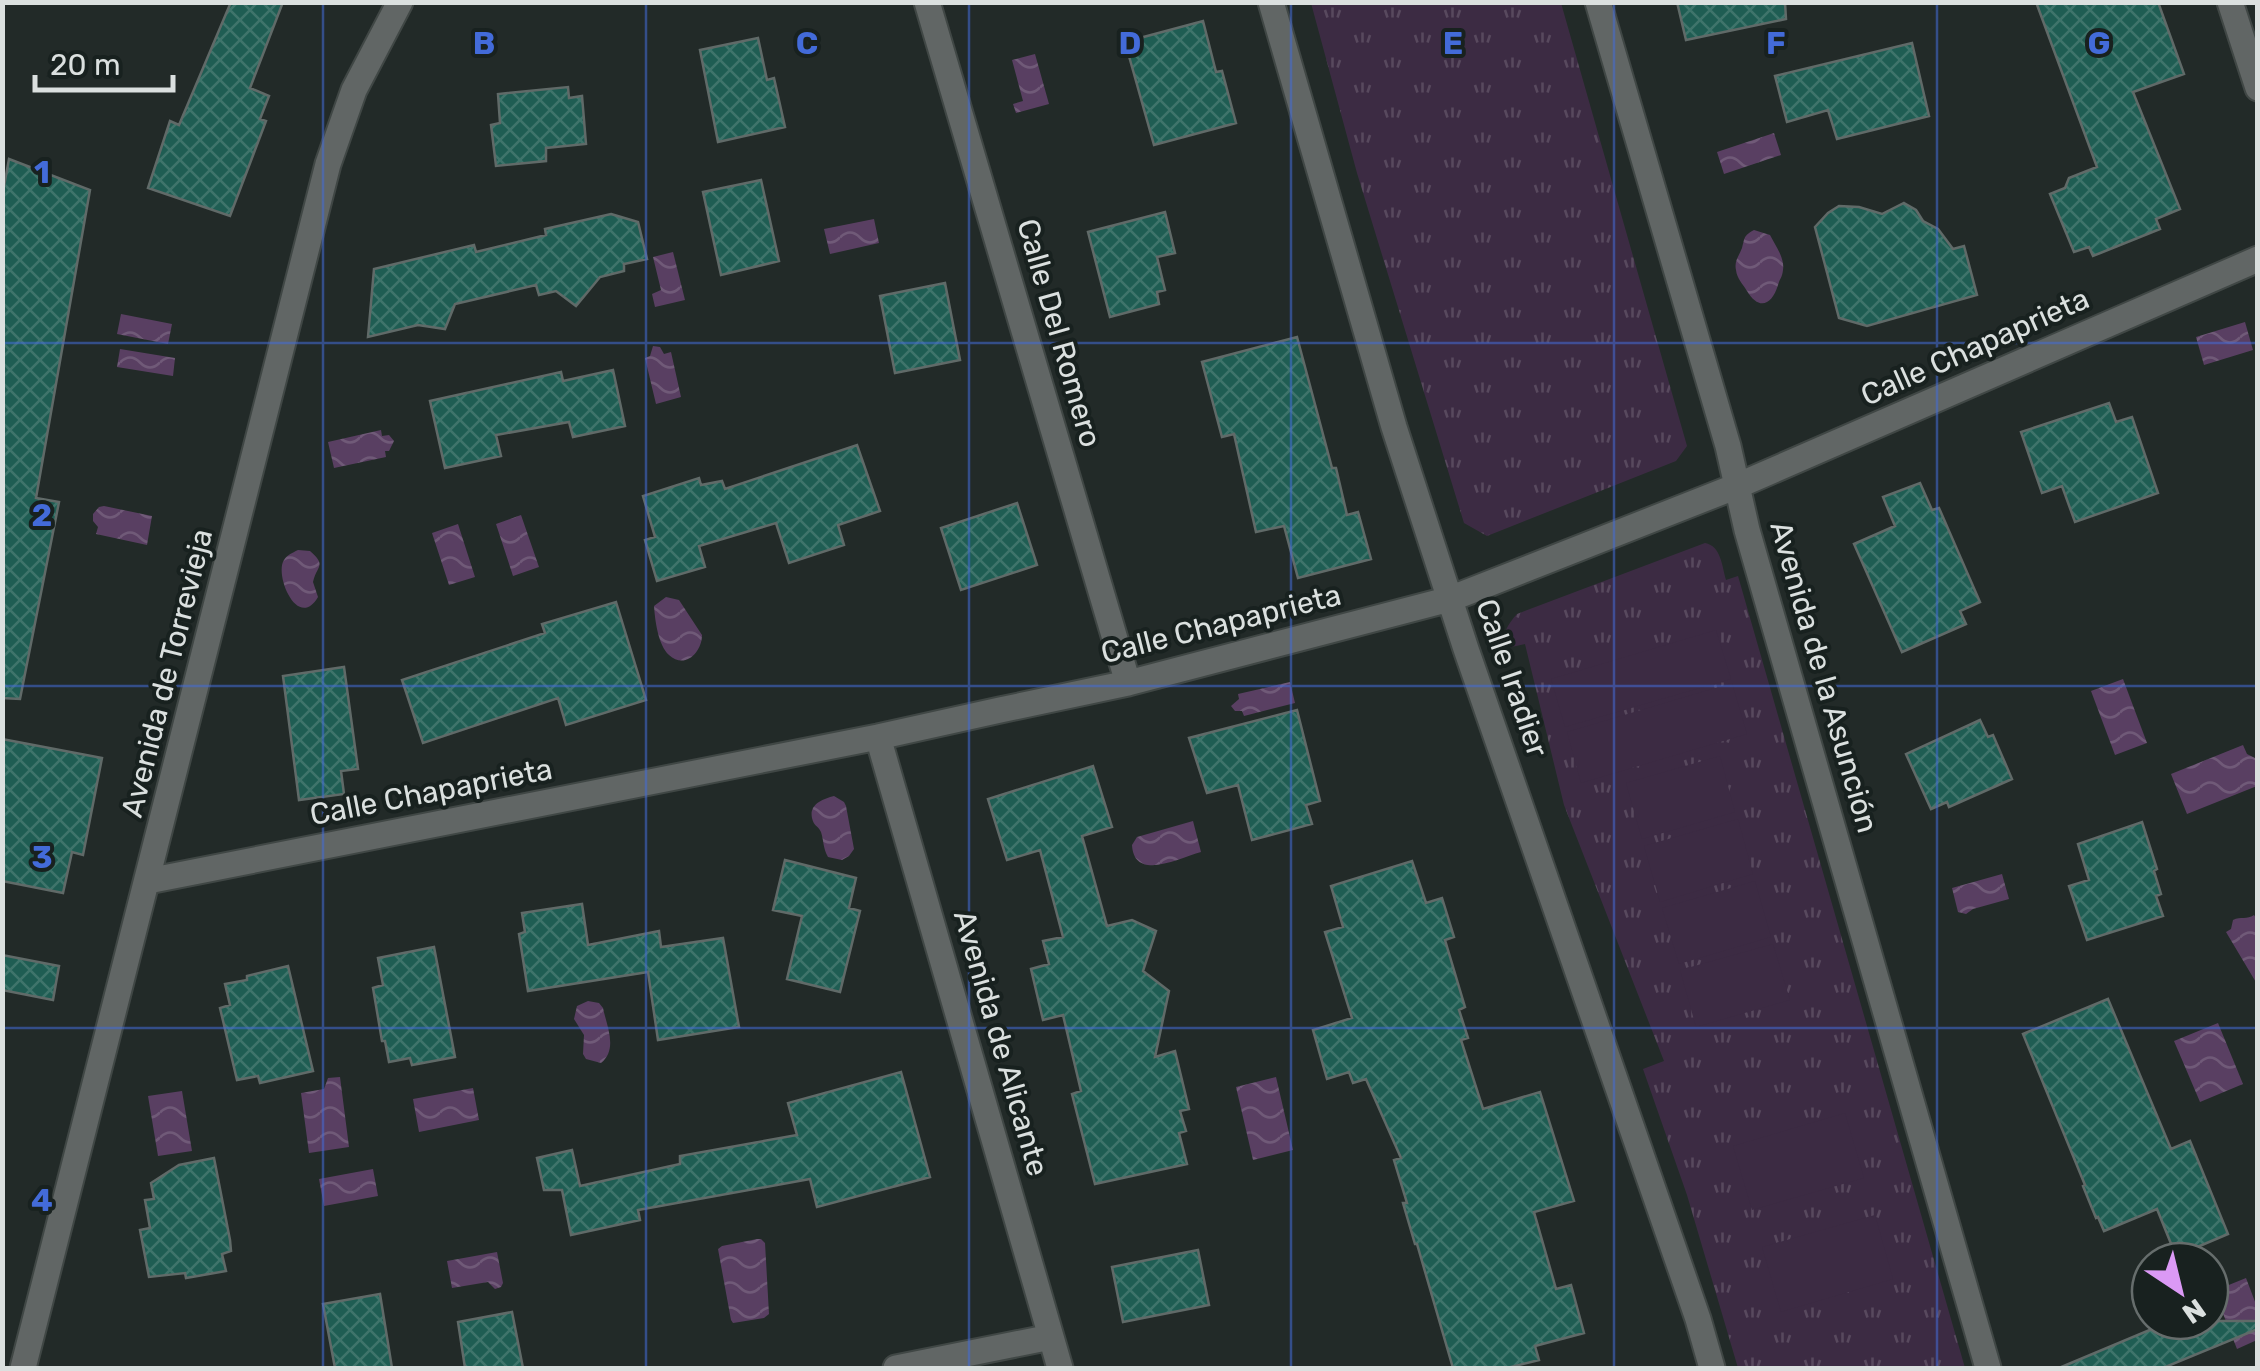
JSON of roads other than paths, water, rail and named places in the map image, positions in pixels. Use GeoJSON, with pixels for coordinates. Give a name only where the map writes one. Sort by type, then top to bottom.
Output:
{"type":"FeatureCollection","features":[{"type":"Feature","properties":{"kind":"street","name":"Avenida de Torrevieja"},"geometry":{"type":"LineString","coordinates":[[24,1368],[328,164],[354,90],[400,2]]}},
{"type":"Feature","properties":{"kind":"street","name":"Calle Del Romero"},"geometry":{"type":"LineString","coordinates":[[928,2],[1128,682]]}},
{"type":"Feature","properties":{"kind":"street","name":"Calle Iradier"},"geometry":{"type":"LineString","coordinates":[[1271,2],[1362,324],[1450,600],[1648,1170],[1712,1368]]}},
{"type":"Feature","properties":{"kind":"street","name":"Avenida de la Asunción"},"geometry":{"type":"LineString","coordinates":[[1598,2],[1988,1368]]}},
{"type":"Feature","properties":{"kind":"street"},"geometry":{"type":"LineString","coordinates":[[2230,2],[2258,88]]}},
{"type":"Feature","properties":{"kind":"street","name":"Calle Chapaprieta"},"geometry":{"type":"LineString","coordinates":[[148,881],[878,736],[1128,682],[1450,600],[1737,486],[2258,259]]}},
{"type":"Feature","properties":{"kind":"street","name":"Avenida de Alicante"},"geometry":{"type":"LineString","coordinates":[[878,736],[1060,1368]]}},
{"type":"Feature","properties":{"kind":"street"},"geometry":{"type":"LineString","coordinates":[[896,1368],[1052,1337]]}},
{"type":"Feature","properties":{"kind":"water"},"geometry":{"type":"Polygon","coordinates":[[[1035,54],[1049,104],[1016,113],[1013,104],[1023,101],[1012,60],[1035,54]]]}},
{"type":"Feature","properties":{"kind":"water"},"geometry":{"type":"Polygon","coordinates":[[[1774,133],[1781,155],[1724,174],[1717,152],[1774,133]]]}},
{"type":"Feature","properties":{"kind":"water"},"geometry":{"type":"Polygon","coordinates":[[[874,219],[879,243],[830,254],[824,229],[874,219]]]}},
{"type":"Feature","properties":{"kind":"water"},"geometry":{"type":"Polygon","coordinates":[[[1754,230],[1770,235],[1783,265],[1775,292],[1765,303],[1752,297],[1736,270],[1745,238],[1754,230]]]}},
{"type":"Feature","properties":{"kind":"water"},"geometry":{"type":"Polygon","coordinates":[[[673,252],[685,300],[655,307],[652,294],[661,290],[653,257],[673,252]]]}},
{"type":"Feature","properties":{"kind":"water"},"geometry":{"type":"Polygon","coordinates":[[[121,314],[172,324],[168,344],[117,334],[121,314]]]}},
{"type":"Feature","properties":{"kind":"water"},"geometry":{"type":"Polygon","coordinates":[[[2245,322],[2253,350],[2204,365],[2196,337],[2245,322]]]}},
{"type":"Feature","properties":{"kind":"water"},"geometry":{"type":"Polygon","coordinates":[[[653,346],[660,347],[664,354],[671,352],[681,397],[656,404],[645,358],[650,356],[653,346]]]}},
{"type":"Feature","properties":{"kind":"water"},"geometry":{"type":"Polygon","coordinates":[[[120,349],[175,358],[173,376],[117,367],[120,349]]]}},
{"type":"Feature","properties":{"kind":"water"},"geometry":{"type":"Polygon","coordinates":[[[381,430],[382,436],[389,435],[394,441],[385,451],[386,457],[334,468],[328,442],[381,430]]]}},
{"type":"Feature","properties":{"kind":"water"},"geometry":{"type":"Polygon","coordinates":[[[104,506],[152,516],[147,545],[96,534],[98,527],[93,514],[104,506]]]}},
{"type":"Feature","properties":{"kind":"water"},"geometry":{"type":"Polygon","coordinates":[[[521,515],[539,567],[513,576],[496,524],[521,515]]]}},
{"type":"Feature","properties":{"kind":"water"},"geometry":{"type":"Polygon","coordinates":[[[458,524],[475,577],[449,585],[432,533],[458,524]]]}},
{"type":"Feature","properties":{"kind":"water"},"geometry":{"type":"Polygon","coordinates":[[[298,550],[310,551],[319,563],[313,582],[318,597],[303,608],[290,597],[282,577],[284,560],[298,550]]]}},
{"type":"Feature","properties":{"kind":"water"},"geometry":{"type":"Polygon","coordinates":[[[666,597],[679,600],[702,635],[696,653],[686,660],[669,655],[660,639],[654,606],[666,597]]]}},
{"type":"Feature","properties":{"kind":"water"},"geometry":{"type":"Polygon","coordinates":[[[2123,679],[2147,743],[2115,755],[2091,691],[2123,679]]]}},
{"type":"Feature","properties":{"kind":"water"},"geometry":{"type":"Polygon","coordinates":[[[1290,682],[1295,703],[1244,716],[1231,706],[1239,699],[1238,694],[1290,682]]]}},
{"type":"Feature","properties":{"kind":"water"},"geometry":{"type":"Polygon","coordinates":[[[2243,745],[2247,754],[2257,759],[2257,786],[2187,814],[2171,774],[2243,745]]]}},
{"type":"Feature","properties":{"kind":"water"},"geometry":{"type":"Polygon","coordinates":[[[834,796],[846,806],[854,849],[842,860],[828,857],[821,832],[812,818],[815,806],[834,796]]]}},
{"type":"Feature","properties":{"kind":"water"},"geometry":{"type":"Polygon","coordinates":[[[1193,821],[1201,852],[1159,865],[1141,863],[1135,856],[1132,845],[1137,837],[1193,821]]]}},
{"type":"Feature","properties":{"kind":"water"},"geometry":{"type":"Polygon","coordinates":[[[2002,874],[2009,899],[1966,914],[1958,912],[1952,888],[2002,874]]]}},
{"type":"Feature","properties":{"kind":"water"},"geometry":{"type":"Polygon","coordinates":[[[2254,915],[2258,921],[2257,984],[2226,932],[2233,920],[2254,915]]]}},
{"type":"Feature","properties":{"kind":"water"},"geometry":{"type":"Polygon","coordinates":[[[588,1001],[603,1008],[609,1030],[609,1051],[601,1063],[586,1059],[584,1035],[574,1019],[577,1006],[588,1001]]]}},
{"type":"Feature","properties":{"kind":"water"},"geometry":{"type":"Polygon","coordinates":[[[2218,1023],[2243,1084],[2200,1102],[2174,1041],[2218,1023]]]}},
{"type":"Feature","properties":{"kind":"water"},"geometry":{"type":"Polygon","coordinates":[[[340,1077],[349,1147],[309,1153],[301,1093],[324,1089],[328,1078],[340,1077]]]}},
{"type":"Feature","properties":{"kind":"water"},"geometry":{"type":"Polygon","coordinates":[[[1276,1077],[1293,1150],[1253,1160],[1236,1087],[1276,1077]]]}},
{"type":"Feature","properties":{"kind":"water"},"geometry":{"type":"Polygon","coordinates":[[[473,1088],[479,1120],[419,1132],[413,1099],[473,1088]]]}},
{"type":"Feature","properties":{"kind":"water"},"geometry":{"type":"Polygon","coordinates":[[[182,1091],[192,1151],[158,1156],[148,1096],[182,1091]]]}},
{"type":"Feature","properties":{"kind":"water"},"geometry":{"type":"Polygon","coordinates":[[[373,1169],[378,1196],[324,1206],[319,1179],[373,1169]]]}},
{"type":"Feature","properties":{"kind":"water"},"geometry":{"type":"Polygon","coordinates":[[[761,1239],[765,1243],[769,1314],[733,1323],[718,1249],[761,1239]]]}},
{"type":"Feature","properties":{"kind":"water"},"geometry":{"type":"Polygon","coordinates":[[[497,1252],[501,1287],[495,1289],[488,1282],[452,1288],[447,1261],[497,1252]]]}},
{"type":"Feature","properties":{"kind":"water"},"geometry":{"type":"Polygon","coordinates":[[[2246,1278],[2257,1307],[2257,1340],[2237,1349],[2230,1331],[2230,1284],[2246,1278]]]}}]}
